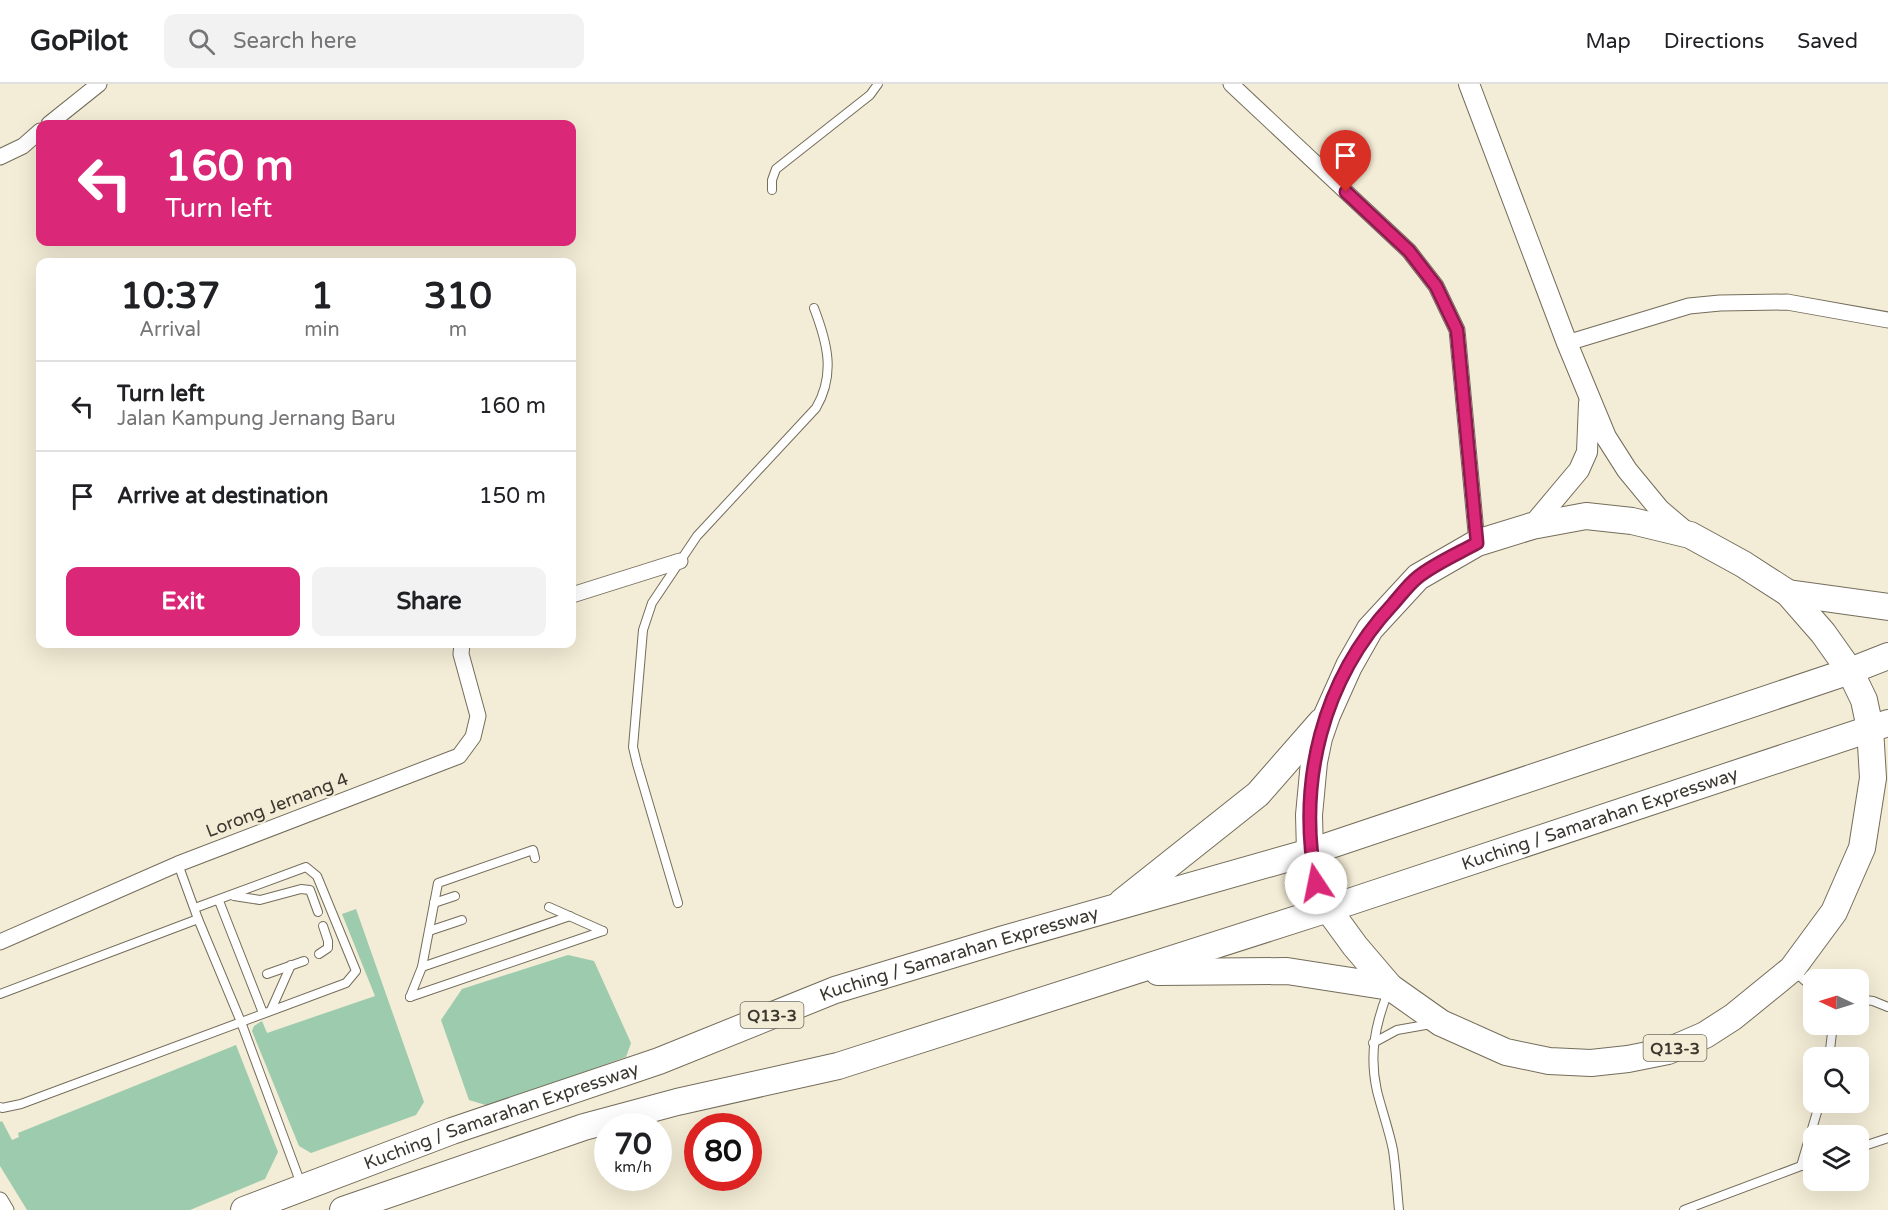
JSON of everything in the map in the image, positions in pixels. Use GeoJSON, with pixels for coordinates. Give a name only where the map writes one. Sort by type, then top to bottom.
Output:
{"type":"FeatureCollection","features":[{"type":"Feature","properties":{"kind":"highway","name":"Q13-3"},"geometry":{"type":"LineString","coordinates":[[1586,516],[1632,521],[1690,535],[1743,564],[1788,593],[1823,633],[1850,671],[1879,726],[1874,778],[1862,848],[1834,912],[1792,969],[1733,1017],[1705,1035],[1668,1051],[1591,1063],[1549,1060],[1506,1052],[1442,1023],[1390,987],[1355,946],[1328,909],[1316,883],[1310,852],[1311,785],[1314,762],[1327,715],[1349,666],[1370,629],[1418,577],[1477,543],[1532,526],[1586,516]]}},
{"type":"Feature","properties":{"kind":"highway"},"geometry":{"type":"LineString","coordinates":[[1788,593],[1888,607]]}},
{"type":"Feature","properties":{"kind":"highway","name":"Kuching / Samarahan Expressway"},"geometry":{"type":"LineString","coordinates":[[244,1210],[452,1131],[659,1061],[835,990],[1004,939],[1310,852],[1850,671],[1888,656]]}},
{"type":"Feature","properties":{"kind":"highway"},"geometry":{"type":"LineString","coordinates":[[1112,910],[1258,794],[1327,715]]}},
{"type":"Feature","properties":{"kind":"highway","name":"Kuching / Samarahan Expressway"},"geometry":{"type":"LineString","coordinates":[[343,1210],[584,1127],[677,1102],[838,1066],[1328,909],[1879,726]]}},
{"type":"Feature","properties":{"kind":"highway"},"geometry":{"type":"LineString","coordinates":[[1862,848],[1888,818]]}},
{"type":"Feature","properties":{"kind":"highway"},"geometry":{"type":"LineString","coordinates":[[1130,972],[1287,971],[1390,987]]}},
{"type":"Feature","properties":{"kind":"street"},"geometry":{"type":"LineString","coordinates":[[54,120],[99,84]]}},
{"type":"Feature","properties":{"kind":"street"},"geometry":{"type":"LineString","coordinates":[[1231,84],[1409,251],[1436,286],[1457,330],[1477,543]]}},
{"type":"Feature","properties":{"kind":"street"},"geometry":{"type":"LineString","coordinates":[[1469,84],[1567,343],[1606,437],[1627,470],[1660,510],[1690,535]]}},
{"type":"Feature","properties":{"kind":"street"},"geometry":{"type":"LineString","coordinates":[[0,157],[23,146],[36,135]]}},
{"type":"Feature","properties":{"kind":"street"},"geometry":{"type":"LineString","coordinates":[[1567,343],[1689,306],[1720,303],[1787,302],[1888,320]]}},
{"type":"Feature","properties":{"kind":"street"},"geometry":{"type":"LineString","coordinates":[[1532,526],[1579,470],[1587,452],[1589,394]]}},
{"type":"Feature","properties":{"kind":"street"},"geometry":{"type":"LineString","coordinates":[[576,594],[680,561]]}},
{"type":"Feature","properties":{"kind":"street","name":"Lorong Jernang 4"},"geometry":{"type":"LineString","coordinates":[[0,942],[178,864],[459,756],[473,737],[478,716],[461,654],[462,648]]}},
{"type":"Feature","properties":{"kind":"street"},"geometry":{"type":"LineString","coordinates":[[0,1200],[6,1210]]}},
{"type":"Feature","properties":{"kind":"lane"},"geometry":{"type":"LineString","coordinates":[[772,190],[772,180],[776,169],[870,94],[878,84]]}},
{"type":"Feature","properties":{"kind":"lane"},"geometry":{"type":"LineString","coordinates":[[678,903],[633,747],[645,623],[652,603],[697,536],[816,408],[824,394],[828,349],[814,308]]}},
{"type":"Feature","properties":{"kind":"lane"},"geometry":{"type":"LineString","coordinates":[[535,858],[533,850],[438,883],[422,967],[410,997],[603,931],[549,907]]}},
{"type":"Feature","properties":{"kind":"lane"},"geometry":{"type":"LineString","coordinates":[[178,864],[241,1022],[302,1188]]}},
{"type":"Feature","properties":{"kind":"lane"},"geometry":{"type":"LineString","coordinates":[[0,1107],[21,1104],[346,983],[356,971],[317,876],[306,867],[195,908]]}},
{"type":"Feature","properties":{"kind":"lane"},"geometry":{"type":"LineString","coordinates":[[233,895],[260,900],[301,889],[310,890],[318,912]]}},
{"type":"Feature","properties":{"kind":"lane"},"geometry":{"type":"LineString","coordinates":[[434,903],[455,896]]}},
{"type":"Feature","properties":{"kind":"lane"},"geometry":{"type":"LineString","coordinates":[[219,901],[267,1012]]}},
{"type":"Feature","properties":{"kind":"lane"},"geometry":{"type":"LineString","coordinates":[[422,967],[570,916]]}},
{"type":"Feature","properties":{"kind":"lane"},"geometry":{"type":"LineString","coordinates":[[0,994],[198,919]]}},
{"type":"Feature","properties":{"kind":"lane"},"geometry":{"type":"LineString","coordinates":[[429,931],[462,920]]}},
{"type":"Feature","properties":{"kind":"lane"},"geometry":{"type":"LineString","coordinates":[[319,954],[328,948],[323,926]]}},
{"type":"Feature","properties":{"kind":"lane"},"geometry":{"type":"LineString","coordinates":[[267,974],[304,960]]}},
{"type":"Feature","properties":{"kind":"lane"},"geometry":{"type":"LineString","coordinates":[[267,1012],[291,965]]}},
{"type":"Feature","properties":{"kind":"lane"},"geometry":{"type":"LineString","coordinates":[[1792,969],[1803,979]]}},
{"type":"Feature","properties":{"kind":"lane"},"geometry":{"type":"LineString","coordinates":[[1390,987],[1372,1043],[1377,1089],[1392,1149],[1399,1210]]}},
{"type":"Feature","properties":{"kind":"lane"},"geometry":{"type":"LineString","coordinates":[[1869,1002],[1888,1007]]}},
{"type":"Feature","properties":{"kind":"lane"},"geometry":{"type":"LineString","coordinates":[[1372,1043],[1396,1030],[1442,1023]]}},
{"type":"Feature","properties":{"kind":"lane"},"geometry":{"type":"LineString","coordinates":[[1684,1210],[1801,1166],[1817,1113]]}},
{"type":"Feature","properties":{"kind":"lane"},"geometry":{"type":"LineString","coordinates":[[1869,1144],[1888,1138]]}},
{"type":"Feature","properties":{"kind":"green space"},"geometry":{"type":"Polygon","coordinates":[[[356,909],[424,1102],[416,1115],[311,1153],[299,1146],[252,1031],[254,1026],[262,1021],[267,1033],[375,996],[342,914],[356,909]]]}},
{"type":"Feature","properties":{"kind":"green space"},"geometry":{"type":"Polygon","coordinates":[[[568,955],[594,961],[631,1043],[626,1057],[489,1106],[469,1100],[441,1020],[462,989],[568,955]]]}},
{"type":"Feature","properties":{"kind":"green space"},"geometry":{"type":"Polygon","coordinates":[[[236,1045],[278,1152],[265,1179],[190,1210],[27,1210],[0,1166],[0,1122],[2,1121],[12,1140],[19,1137],[18,1133],[236,1045]]]}},
{"type":"Feature","properties":{"kind":"route"},"geometry":{"type":"LineString","coordinates":[[1316,883],[1310,852],[1309,815],[1314,762],[1327,715],[1349,666],[1370,629],[1418,577],[1477,543],[1457,330],[1436,286],[1409,251],[1346,192]]}}]}
